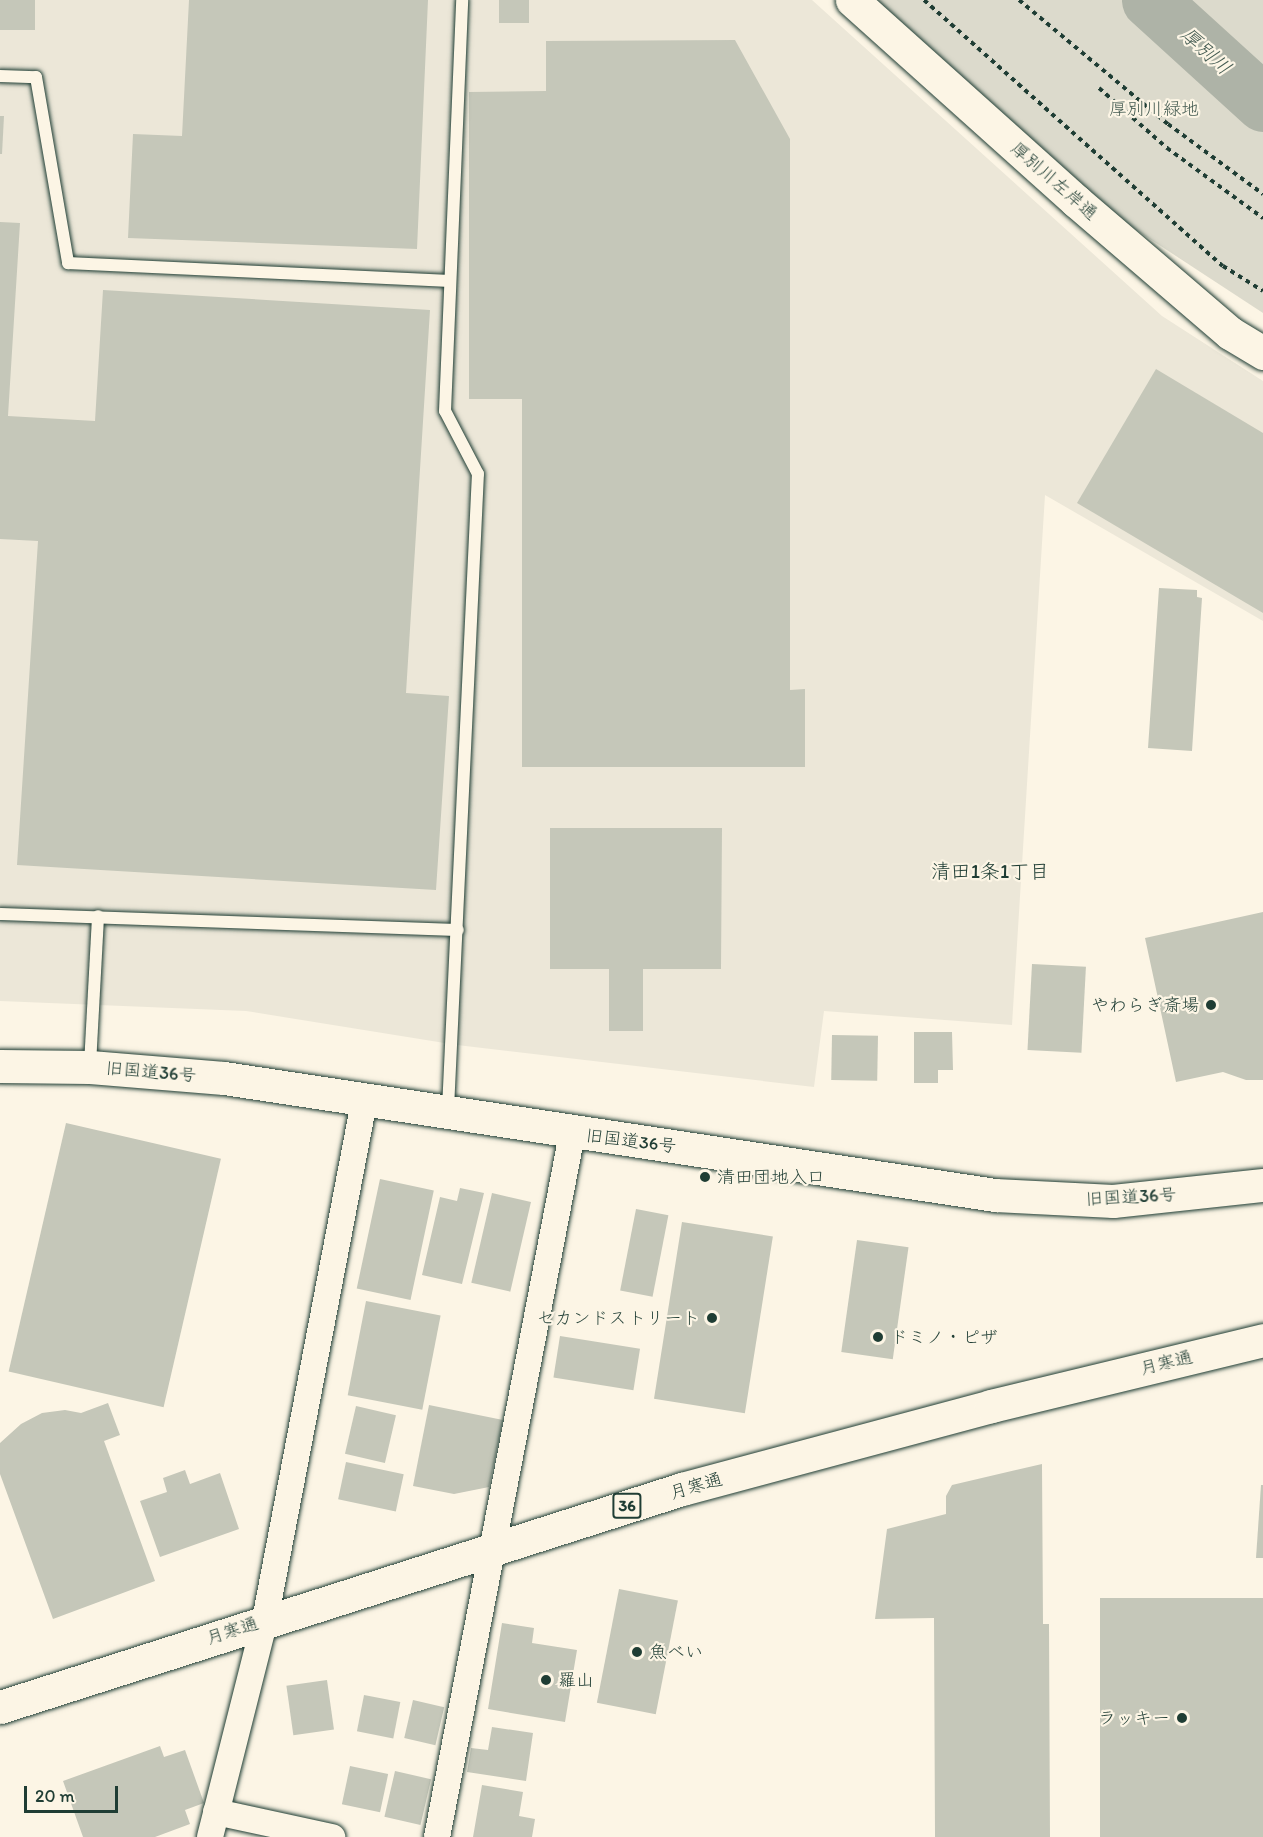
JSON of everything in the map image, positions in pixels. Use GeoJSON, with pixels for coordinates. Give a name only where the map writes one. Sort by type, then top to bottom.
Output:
{"type":"FeatureCollection","features":[{"type":"Feature","properties":{"kind":"main road","name":"厚別川左岸通"},"geometry":{"type":"LineString","coordinates":[[852,0],[1076,201],[1230,333],[1263,353]]}},
{"type":"Feature","properties":{"kind":"main road","name":"旧国道36号"},"geometry":{"type":"LineString","coordinates":[[0,1066],[90,1067],[224,1078],[448,1109],[573,1134],[995,1195],[1113,1202],[1263,1185]]}},
{"type":"Feature","properties":{"kind":"main road","name":"月寒通"},"geometry":{"type":"LineString","coordinates":[[0,1707],[266,1620],[727,1477],[991,1406],[1263,1340]]}},
{"type":"Feature","properties":{"kind":"street"},"geometry":{"type":"LineString","coordinates":[[210,1837],[266,1620],[364,1097]]}},
{"type":"Feature","properties":{"kind":"street"},"geometry":{"type":"LineString","coordinates":[[437,1837],[573,1134]]}},
{"type":"Feature","properties":{"kind":"street"},"geometry":{"type":"LineString","coordinates":[[216,1812],[332,1837]]}},
{"type":"Feature","properties":{"kind":"lane"},"geometry":{"type":"LineString","coordinates":[[448,1109],[478,474],[445,411],[462,0]]}},
{"type":"Feature","properties":{"kind":"lane"},"geometry":{"type":"LineString","coordinates":[[0,76],[36,77],[68,263],[450,281]]}},
{"type":"Feature","properties":{"kind":"lane"},"geometry":{"type":"LineString","coordinates":[[0,914],[458,930]]}},
{"type":"Feature","properties":{"kind":"lane"},"geometry":{"type":"LineString","coordinates":[[90,1067],[98,916]]}},
{"type":"Feature","properties":{"kind":"path"},"geometry":{"type":"LineString","coordinates":[[924,0],[1214,258],[1263,291]]}},
{"type":"Feature","properties":{"kind":"path"},"geometry":{"type":"LineString","coordinates":[[1019,0],[1168,124],[1263,194]]}},
{"type":"Feature","properties":{"kind":"path"},"geometry":{"type":"LineString","coordinates":[[1099,88],[1167,148],[1263,218]]}},
{"type":"Feature","properties":{"kind":"shaded area"},"geometry":{"type":"Polygon","coordinates":[[[0,0],[812,0],[1162,316],[1263,381],[1263,621],[1045,495],[1012,1025],[824,1011],[814,1087],[457,1045],[246,1011],[0,1001],[0,0]]]}},
{"type":"Feature","properties":{"kind":"green space","name":"厚別川緑地"},"geometry":{"type":"Polygon","coordinates":[[[869,0],[1263,0],[1263,313],[1095,203],[869,0]]]}},
{"type":"Feature","properties":{"kind":"building"},"geometry":{"type":"Polygon","coordinates":[[[0,0],[35,0],[35,30],[0,30],[0,0]]]}},
{"type":"Feature","properties":{"kind":"building"},"geometry":{"type":"Polygon","coordinates":[[[189,0],[428,0],[417,249],[128,238],[133,134],[182,136],[189,0]]]}},
{"type":"Feature","properties":{"kind":"building"},"geometry":{"type":"Polygon","coordinates":[[[499,0],[529,0],[529,23],[499,23],[499,0]]]}},
{"type":"Feature","properties":{"kind":"building"},"geometry":{"type":"Polygon","coordinates":[[[735,40],[790,139],[790,690],[805,689],[805,767],[522,767],[522,399],[469,399],[469,92],[546,91],[546,41],[735,40]]]}},
{"type":"Feature","properties":{"kind":"building"},"geometry":{"type":"Polygon","coordinates":[[[0,116],[4,116],[2,154],[0,154],[0,116]]]}},
{"type":"Feature","properties":{"kind":"building"},"geometry":{"type":"Polygon","coordinates":[[[0,222],[20,223],[8,416],[95,421],[103,290],[430,310],[406,693],[449,696],[436,890],[17,865],[38,541],[0,539],[0,222]]]}},
{"type":"Feature","properties":{"kind":"building"},"geometry":{"type":"Polygon","coordinates":[[[1156,369],[1263,433],[1263,613],[1077,503],[1156,369]]]}},
{"type":"Feature","properties":{"kind":"building"},"geometry":{"type":"Polygon","coordinates":[[[1159,588],[1197,590],[1197,597],[1202,598],[1192,751],[1148,748],[1159,588]]]}},
{"type":"Feature","properties":{"kind":"building"},"geometry":{"type":"Polygon","coordinates":[[[550,828],[722,828],[721,969],[643,969],[643,1031],[609,1031],[609,969],[550,969],[550,828]]]}},
{"type":"Feature","properties":{"kind":"building","name":"やわらぎ斎場"},"geometry":{"type":"Polygon","coordinates":[[[1263,912],[1263,1080],[1246,1080],[1223,1072],[1176,1082],[1145,938],[1263,912]]]}},
{"type":"Feature","properties":{"kind":"building"},"geometry":{"type":"Polygon","coordinates":[[[1032,964],[1086,967],[1081,1053],[1027,1050],[1032,964]]]}},
{"type":"Feature","properties":{"kind":"building"},"geometry":{"type":"Polygon","coordinates":[[[914,1032],[952,1032],[953,1070],[938,1070],[938,1083],[914,1083],[914,1032]]]}},
{"type":"Feature","properties":{"kind":"building"},"geometry":{"type":"Polygon","coordinates":[[[832,1035],[878,1036],[877,1081],[831,1080],[832,1035]]]}},
{"type":"Feature","properties":{"kind":"building"},"geometry":{"type":"Polygon","coordinates":[[[66,1123],[221,1159],[164,1407],[9,1371],[66,1123]]]}},
{"type":"Feature","properties":{"kind":"building"},"geometry":{"type":"Polygon","coordinates":[[[380,1179],[434,1190],[411,1300],[357,1289],[380,1179]]]}},
{"type":"Feature","properties":{"kind":"building"},"geometry":{"type":"Polygon","coordinates":[[[460,1188],[484,1193],[462,1284],[422,1275],[440,1197],[457,1201],[460,1188]]]}},
{"type":"Feature","properties":{"kind":"building"},"geometry":{"type":"Polygon","coordinates":[[[492,1193],[531,1202],[510,1292],[471,1283],[492,1193]]]}},
{"type":"Feature","properties":{"kind":"building"},"geometry":{"type":"Polygon","coordinates":[[[636,1209],[668,1215],[653,1297],[620,1290],[636,1209]]]}},
{"type":"Feature","properties":{"kind":"building","name":"セカンドストリート"},"geometry":{"type":"Polygon","coordinates":[[[682,1222],[773,1236],[745,1413],[654,1399],[682,1222]]]}},
{"type":"Feature","properties":{"kind":"building"},"geometry":{"type":"Polygon","coordinates":[[[857,1240],[908,1247],[893,1359],[841,1352],[857,1240]]]}},
{"type":"Feature","properties":{"kind":"building"},"geometry":{"type":"Polygon","coordinates":[[[366,1301],[441,1316],[422,1410],[348,1395],[366,1301]]]}},
{"type":"Feature","properties":{"kind":"building"},"geometry":{"type":"Polygon","coordinates":[[[560,1336],[640,1349],[633,1390],[553,1377],[560,1336]]]}},
{"type":"Feature","properties":{"kind":"building"},"geometry":{"type":"Polygon","coordinates":[[[108,1403],[120,1435],[104,1441],[155,1581],[53,1619],[0,1474],[0,1443],[21,1424],[42,1413],[65,1410],[81,1413],[108,1403]]]}},
{"type":"Feature","properties":{"kind":"building"},"geometry":{"type":"Polygon","coordinates":[[[429,1405],[503,1420],[489,1487],[454,1494],[413,1486],[429,1405]]]}},
{"type":"Feature","properties":{"kind":"building"},"geometry":{"type":"Polygon","coordinates":[[[356,1406],[396,1415],[385,1463],[345,1454],[356,1406]]]}},
{"type":"Feature","properties":{"kind":"building"},"geometry":{"type":"Polygon","coordinates":[[[346,1462],[404,1474],[396,1511],[338,1499],[346,1462]]]}},
{"type":"Feature","properties":{"kind":"building"},"geometry":{"type":"Polygon","coordinates":[[[1042,1464],[1043,1624],[1049,1624],[1050,1837],[935,1837],[934,1618],[875,1619],[887,1529],[946,1514],[946,1496],[952,1485],[1042,1464]]]}},
{"type":"Feature","properties":{"kind":"building"},"geometry":{"type":"Polygon","coordinates":[[[185,1470],[190,1484],[220,1473],[239,1529],[160,1557],[140,1501],[167,1492],[163,1478],[185,1470]]]}},
{"type":"Feature","properties":{"kind":"building"},"geometry":{"type":"Polygon","coordinates":[[[1261,1485],[1263,1485],[1263,1558],[1256,1558],[1261,1485]]]}},
{"type":"Feature","properties":{"kind":"building","name":"魚べい"},"geometry":{"type":"Polygon","coordinates":[[[619,1589],[678,1600],[656,1714],[597,1703],[619,1589]]]}},
{"type":"Feature","properties":{"kind":"building","name":"ラッキー"},"geometry":{"type":"Polygon","coordinates":[[[1100,1598],[1263,1598],[1263,1837],[1100,1837],[1100,1598]]]}},
{"type":"Feature","properties":{"kind":"building"},"geometry":{"type":"Polygon","coordinates":[[[502,1623],[534,1628],[532,1643],[577,1650],[565,1722],[488,1709],[502,1623]]]}},
{"type":"Feature","properties":{"kind":"building"},"geometry":{"type":"Polygon","coordinates":[[[327,1680],[334,1730],[293,1735],[286,1686],[327,1680]]]}},
{"type":"Feature","properties":{"kind":"building"},"geometry":{"type":"Polygon","coordinates":[[[364,1695],[400,1702],[393,1738],[357,1731],[364,1695]]]}},
{"type":"Feature","properties":{"kind":"building"},"geometry":{"type":"Polygon","coordinates":[[[413,1700],[444,1707],[435,1745],[404,1738],[413,1700]]]}},
{"type":"Feature","properties":{"kind":"building"},"geometry":{"type":"Polygon","coordinates":[[[492,1727],[533,1733],[526,1781],[467,1772],[471,1748],[488,1750],[492,1727]]]}},
{"type":"Feature","properties":{"kind":"building"},"geometry":{"type":"Polygon","coordinates":[[[160,1746],[164,1757],[185,1750],[204,1803],[185,1810],[190,1824],[155,1837],[83,1837],[63,1781],[160,1746]]]}},
{"type":"Feature","properties":{"kind":"building"},"geometry":{"type":"Polygon","coordinates":[[[350,1766],[388,1774],[380,1812],[342,1804],[350,1766]]]}},
{"type":"Feature","properties":{"kind":"building"},"geometry":{"type":"Polygon","coordinates":[[[395,1771],[431,1779],[420,1825],[384,1817],[395,1771]]]}},
{"type":"Feature","properties":{"kind":"building"},"geometry":{"type":"Polygon","coordinates":[[[482,1785],[523,1792],[519,1816],[535,1819],[532,1837],[473,1837],[482,1785]]]}},
{"type":"Feature","properties":{"kind":"waterway","name":"厚別川"},"geometry":{"type":"LineString","coordinates":[[1150,0],[1263,103]]}},
{"type":"Feature","properties":{"kind":"place","name":"やわらぎ斎場"},"geometry":{"type":"Point","coordinates":[1211,1005]}},
{"type":"Feature","properties":{"kind":"place","name":"清田団地入口"},"geometry":{"type":"Point","coordinates":[705,1177]}},
{"type":"Feature","properties":{"kind":"place","name":"セカンドストリート"},"geometry":{"type":"Point","coordinates":[712,1318]}},
{"type":"Feature","properties":{"kind":"place","name":"ドミノ・ピザ"},"geometry":{"type":"Point","coordinates":[878,1337]}},
{"type":"Feature","properties":{"kind":"place","name":"魚べい"},"geometry":{"type":"Point","coordinates":[637,1652]}},
{"type":"Feature","properties":{"kind":"place","name":"羅山"},"geometry":{"type":"Point","coordinates":[546,1680]}},
{"type":"Feature","properties":{"kind":"place","name":"ラッキー"},"geometry":{"type":"Point","coordinates":[1182,1718]}},
{"type":"Feature","properties":{"kind":"district","name":"清田1条1丁目"},"geometry":{"type":"Point","coordinates":[990,871]}}]}
